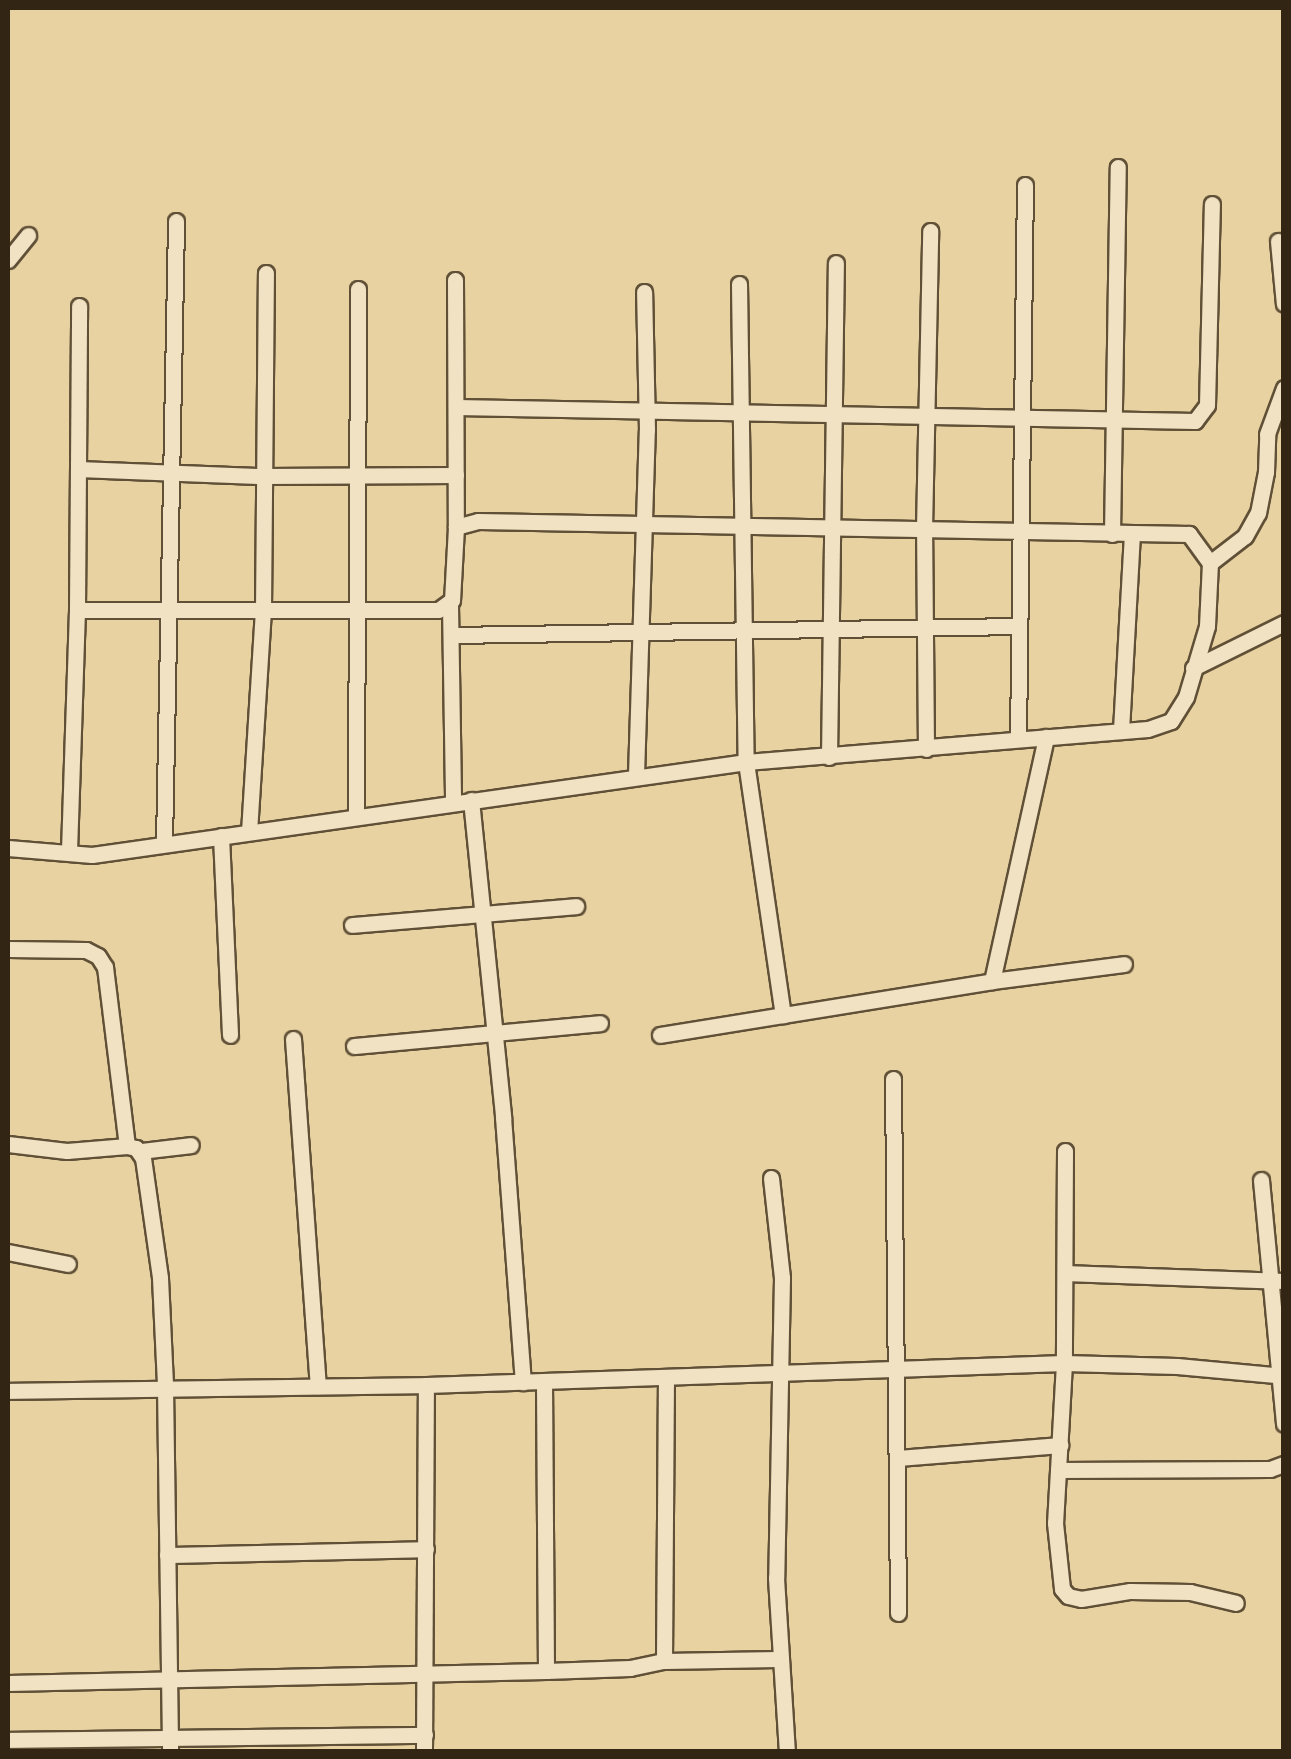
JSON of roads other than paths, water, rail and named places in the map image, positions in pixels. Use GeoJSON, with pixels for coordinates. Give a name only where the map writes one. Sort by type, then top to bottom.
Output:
{"type":"FeatureCollection","features":[{"type":"Feature","properties":{"kind":"street"},"geometry":{"type":"LineString","coordinates":[[1112,534],[1118,167]]}},
{"type":"Feature","properties":{"kind":"street"},"geometry":{"type":"LineString","coordinates":[[1018,740],[1025,186]]}},
{"type":"Feature","properties":{"kind":"street"},"geometry":{"type":"LineString","coordinates":[[456,407],[1116,423],[1196,421],[1207,404],[1212,204]]}},
{"type":"Feature","properties":{"kind":"street"},"geometry":{"type":"LineString","coordinates":[[164,843],[176,221]]}},
{"type":"Feature","properties":{"kind":"street"},"geometry":{"type":"LineString","coordinates":[[926,749],[924,528],[930,230]]}},
{"type":"Feature","properties":{"kind":"street"},"geometry":{"type":"LineString","coordinates":[[8,260],[28,235]]}},
{"type":"Feature","properties":{"kind":"street"},"geometry":{"type":"LineString","coordinates":[[1278,241],[1284,304]]}},
{"type":"Feature","properties":{"kind":"street"},"geometry":{"type":"LineString","coordinates":[[829,757],[834,628],[836,263]]}},
{"type":"Feature","properties":{"kind":"street"},"geometry":{"type":"LineString","coordinates":[[249,832],[262,610],[266,273]]}},
{"type":"Feature","properties":{"kind":"street"},"geometry":{"type":"LineString","coordinates":[[453,802],[450,605],[456,526],[455,280]]}},
{"type":"Feature","properties":{"kind":"street"},"geometry":{"type":"LineString","coordinates":[[738,284],[744,414],[740,632],[746,762],[783,1015]]}},
{"type":"Feature","properties":{"kind":"street"},"geometry":{"type":"LineString","coordinates":[[356,816],[358,289]]}},
{"type":"Feature","properties":{"kind":"street"},"geometry":{"type":"LineString","coordinates":[[636,775],[644,292]]}},
{"type":"Feature","properties":{"kind":"street"},"geometry":{"type":"LineString","coordinates":[[68,852],[78,610],[79,306]]}},
{"type":"Feature","properties":{"kind":"street"},"geometry":{"type":"LineString","coordinates":[[1210,563],[1246,536],[1258,513],[1266,472],[1266,434],[1284,388]]}},
{"type":"Feature","properties":{"kind":"street"},"geometry":{"type":"LineString","coordinates":[[78,468],[264,476],[456,475]]}},
{"type":"Feature","properties":{"kind":"street"},"geometry":{"type":"LineString","coordinates":[[8,848],[92,854],[636,775],[746,762],[1148,729],[1178,714],[1207,626],[1210,563],[1189,534],[740,524],[478,522],[456,526]]}},
{"type":"Feature","properties":{"kind":"street"},"geometry":{"type":"LineString","coordinates":[[1120,730],[1132,535]]}},
{"type":"Feature","properties":{"kind":"street"},"geometry":{"type":"LineString","coordinates":[[78,610],[356,612],[438,610],[450,605]]}},
{"type":"Feature","properties":{"kind":"street"},"geometry":{"type":"LineString","coordinates":[[1193,668],[1284,623]]}},
{"type":"Feature","properties":{"kind":"street"},"geometry":{"type":"LineString","coordinates":[[452,635],[640,629],[740,632],[1017,626]]}},
{"type":"Feature","properties":{"kind":"street"},"geometry":{"type":"LineString","coordinates":[[992,982],[1046,737]]}},
{"type":"Feature","properties":{"kind":"street"},"geometry":{"type":"LineString","coordinates":[[471,800],[523,1382]]}},
{"type":"Feature","properties":{"kind":"street"},"geometry":{"type":"LineString","coordinates":[[221,836],[230,1036]]}},
{"type":"Feature","properties":{"kind":"street"},"geometry":{"type":"LineString","coordinates":[[352,925],[576,906]]}},
{"type":"Feature","properties":{"kind":"street"},"geometry":{"type":"LineString","coordinates":[[8,950],[86,950],[98,956],[105,967],[134,1149],[160,1278],[170,1746]]}},
{"type":"Feature","properties":{"kind":"street"},"geometry":{"type":"LineString","coordinates":[[660,1035],[1124,964]]}},
{"type":"Feature","properties":{"kind":"street"},"geometry":{"type":"LineString","coordinates":[[354,1046],[600,1023]]}},
{"type":"Feature","properties":{"kind":"street"},"geometry":{"type":"LineString","coordinates":[[294,1039],[318,1386]]}},
{"type":"Feature","properties":{"kind":"street"},"geometry":{"type":"LineString","coordinates":[[892,1079],[898,1613]]}},
{"type":"Feature","properties":{"kind":"street"},"geometry":{"type":"LineString","coordinates":[[8,1144],[67,1151],[190,1144]]}},
{"type":"Feature","properties":{"kind":"street"},"geometry":{"type":"LineString","coordinates":[[1065,1150],[1059,1576],[1068,1596],[1081,1599],[1130,1591],[1190,1592],[1236,1603]]}},
{"type":"Feature","properties":{"kind":"street"},"geometry":{"type":"LineString","coordinates":[[771,1178],[782,1278],[778,1659],[786,1752]]}},
{"type":"Feature","properties":{"kind":"street"},"geometry":{"type":"LineString","coordinates":[[1261,1180],[1277,1281],[1284,1424]]}},
{"type":"Feature","properties":{"kind":"street"},"geometry":{"type":"LineString","coordinates":[[8,1252],[68,1264]]}},
{"type":"Feature","properties":{"kind":"street"},"geometry":{"type":"LineString","coordinates":[[1064,1273],[1277,1281]]}},
{"type":"Feature","properties":{"kind":"street"},"geometry":{"type":"LineString","coordinates":[[8,1391],[165,1386],[426,1386],[1064,1362],[1177,1366],[1282,1376]]}},
{"type":"Feature","properties":{"kind":"street"},"geometry":{"type":"LineString","coordinates":[[664,1660],[666,1378]]}},
{"type":"Feature","properties":{"kind":"street"},"geometry":{"type":"LineString","coordinates":[[544,1382],[546,1671]]}},
{"type":"Feature","properties":{"kind":"street"},"geometry":{"type":"LineString","coordinates":[[8,1740],[170,1746],[424,1743],[426,1386]]}},
{"type":"Feature","properties":{"kind":"street"},"geometry":{"type":"LineString","coordinates":[[898,1458],[1060,1444]]}},
{"type":"Feature","properties":{"kind":"street"},"geometry":{"type":"LineString","coordinates":[[1058,1470],[1270,1469],[1284,1464]]}},
{"type":"Feature","properties":{"kind":"street"},"geometry":{"type":"LineString","coordinates":[[167,1555],[426,1549]]}},
{"type":"Feature","properties":{"kind":"street"},"geometry":{"type":"LineString","coordinates":[[8,1683],[546,1671],[630,1668],[664,1660],[778,1659]]}}]}
